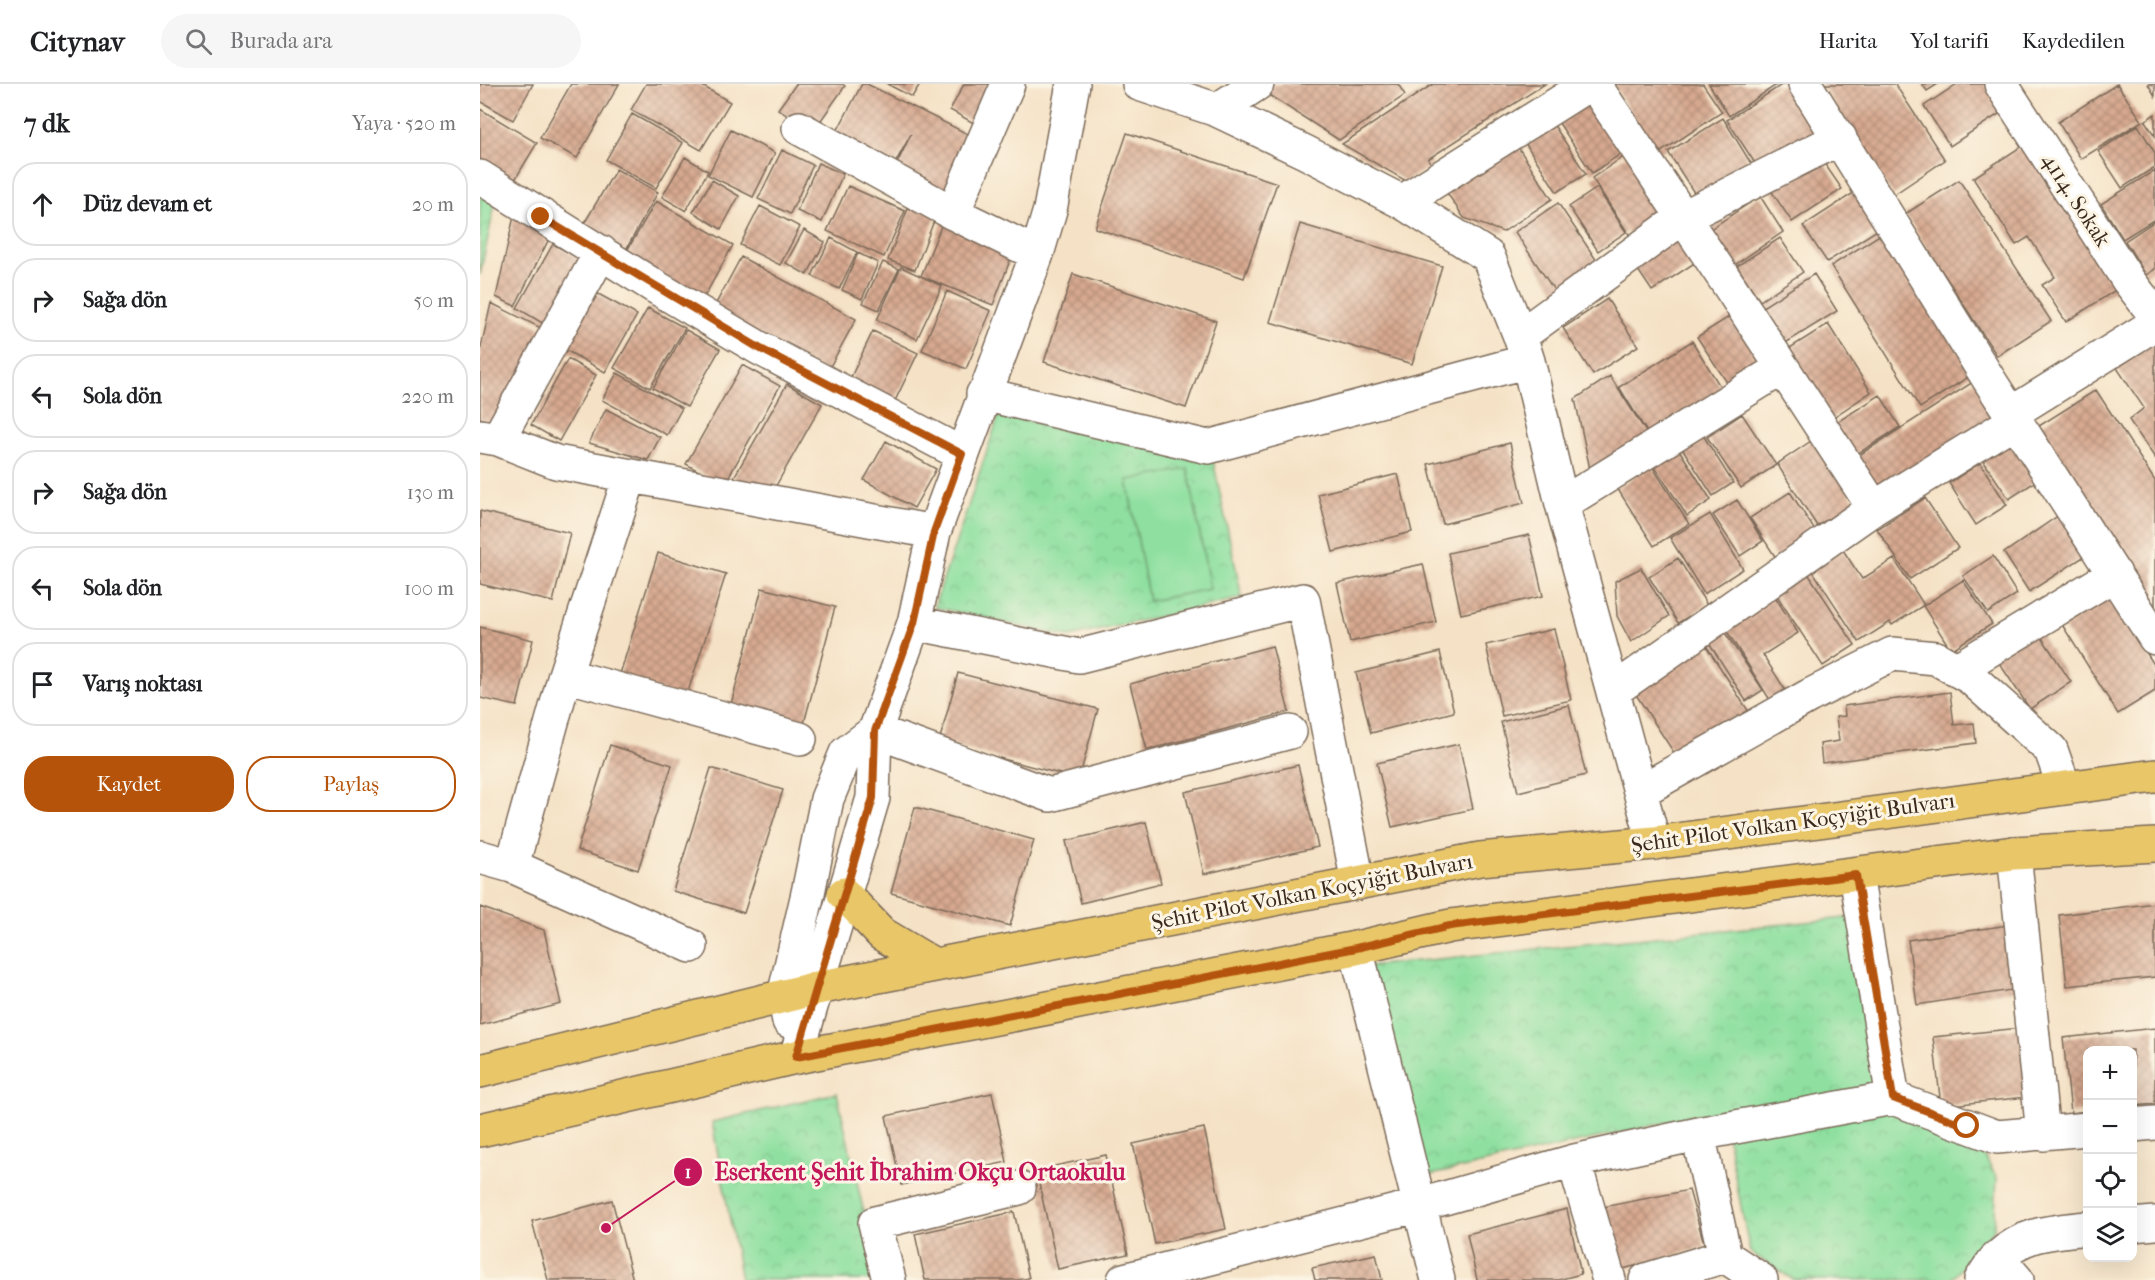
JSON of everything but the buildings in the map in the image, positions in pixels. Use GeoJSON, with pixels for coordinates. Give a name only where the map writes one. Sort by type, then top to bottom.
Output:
{"type":"FeatureCollection","features":[{"type":"Feature","properties":{"kind":"main road","name":"Şehit Pilot Volkan Koçyiğit Bulvarı"},"geometry":{"type":"LineString","coordinates":[[480,1071],[817,988],[1480,859],[1654,843],[2155,776]]}},
{"type":"Feature","properties":{"kind":"main road"},"geometry":{"type":"LineString","coordinates":[[480,1130],[796,1057],[1356,948],[1450,926],[2014,853],[2155,845]]}},
{"type":"Feature","properties":{"kind":"main road"},"geometry":{"type":"LineString","coordinates":[[844,894],[882,934],[934,965]]}},
{"type":"Feature","properties":{"kind":"street"},"geometry":{"type":"LineString","coordinates":[[953,213],[1008,84]]}},
{"type":"Feature","properties":{"kind":"street"},"geometry":{"type":"LineString","coordinates":[[796,1057],[873,798],[875,731],[914,623],[934,532],[983,394],[1037,254],[1050,210],[1074,84]]}},
{"type":"Feature","properties":{"kind":"street"},"geometry":{"type":"LineString","coordinates":[[1139,84],[1217,110],[1305,152],[1402,202],[1488,256],[1524,349],[1562,504],[1654,843]]}},
{"type":"Feature","properties":{"kind":"street"},"geometry":{"type":"LineString","coordinates":[[1217,110],[1257,84]]}},
{"type":"Feature","properties":{"kind":"street"},"geometry":{"type":"LineString","coordinates":[[1402,202],[1588,84]]}},
{"type":"Feature","properties":{"kind":"street"},"geometry":{"type":"LineString","coordinates":[[1594,84],[1874,508]]}},
{"type":"Feature","properties":{"kind":"street"},"geometry":{"type":"LineString","coordinates":[[1805,84],[2155,638]]}},
{"type":"Feature","properties":{"kind":"street","name":"4114. Sokak"},"geometry":{"type":"LineString","coordinates":[[2001,84],[2128,280],[2155,315]]}},
{"type":"Feature","properties":{"kind":"street"},"geometry":{"type":"LineString","coordinates":[[799,128],[953,213],[1037,254]]}},
{"type":"Feature","properties":{"kind":"street"},"geometry":{"type":"LineString","coordinates":[[983,394],[1208,447],[1524,349],[1683,218],[1840,138]]}},
{"type":"Feature","properties":{"kind":"street"},"geometry":{"type":"LineString","coordinates":[[480,177],[541,217],[759,348],[962,454]]}},
{"type":"Feature","properties":{"kind":"street"},"geometry":{"type":"LineString","coordinates":[[602,252],[489,437],[556,462],[934,532]]}},
{"type":"Feature","properties":{"kind":"street"},"geometry":{"type":"LineString","coordinates":[[1613,691],[1874,508],[2155,324]]}},
{"type":"Feature","properties":{"kind":"street"},"geometry":{"type":"LineString","coordinates":[[1562,504],[1782,368]]}},
{"type":"Feature","properties":{"kind":"street"},"geometry":{"type":"LineString","coordinates":[[512,867],[565,675],[630,477]]}},
{"type":"Feature","properties":{"kind":"street"},"geometry":{"type":"LineString","coordinates":[[1956,670],[2115,574]]}},
{"type":"Feature","properties":{"kind":"street"},"geometry":{"type":"LineString","coordinates":[[914,623],[1079,656],[1303,600],[1358,883]]}},
{"type":"Feature","properties":{"kind":"street"},"geometry":{"type":"LineString","coordinates":[[1641,791],[1809,696],[1892,654],[1936,658],[1971,678],[2051,750],[2064,787]]}},
{"type":"Feature","properties":{"kind":"street"},"geometry":{"type":"LineString","coordinates":[[565,675],[800,739]]}},
{"type":"Feature","properties":{"kind":"street"},"geometry":{"type":"LineString","coordinates":[[875,731],[1050,795],[1290,732]]}},
{"type":"Feature","properties":{"kind":"street"},"geometry":{"type":"LineString","coordinates":[[796,1057],[784,996],[827,799],[846,753],[875,731]]}},
{"type":"Feature","properties":{"kind":"street"},"geometry":{"type":"LineString","coordinates":[[2014,853],[2043,1134]]}},
{"type":"Feature","properties":{"kind":"street"},"geometry":{"type":"LineString","coordinates":[[480,857],[512,867],[691,946]]}},
{"type":"Feature","properties":{"kind":"street"},"geometry":{"type":"LineString","coordinates":[[1856,875],[1893,1098]]}},
{"type":"Feature","properties":{"kind":"street"},"geometry":{"type":"LineString","coordinates":[[1356,948],[1438,1280]]}},
{"type":"Feature","properties":{"kind":"street"},"geometry":{"type":"LineString","coordinates":[[1124,1280],[1419,1205],[1574,1161],[1698,1134],[1893,1098],[1997,1137],[2083,1130]]}},
{"type":"Feature","properties":{"kind":"street"},"geometry":{"type":"LineString","coordinates":[[2137,1125],[2155,1123]]}},
{"type":"Feature","properties":{"kind":"street"},"geometry":{"type":"LineString","coordinates":[[1698,1134],[1725,1256],[1761,1280]]}},
{"type":"Feature","properties":{"kind":"street"},"geometry":{"type":"LineString","coordinates":[[1574,1161],[1609,1280]]}},
{"type":"Feature","properties":{"kind":"street"},"geometry":{"type":"LineString","coordinates":[[889,1280],[875,1223],[1019,1188]]}},
{"type":"Feature","properties":{"kind":"street"},"geometry":{"type":"LineString","coordinates":[[2137,1224],[2155,1222]]}},
{"type":"Feature","properties":{"kind":"street"},"geometry":{"type":"LineString","coordinates":[[1998,1272],[2027,1237],[2083,1228]]}},
{"type":"Feature","properties":{"kind":"street"},"geometry":{"type":"LineString","coordinates":[[1646,1280],[1725,1256]]}},
{"type":"Feature","properties":{"kind":"green space"},"geometry":{"type":"Polygon","coordinates":[[[480,193],[495,204],[480,275],[480,193]]]}},
{"type":"Feature","properties":{"kind":"green space"},"geometry":{"type":"Polygon","coordinates":[[[999,415],[1213,460],[1242,598],[1069,637],[934,607],[999,415]]]}},
{"type":"Feature","properties":{"kind":"green space"},"geometry":{"type":"Polygon","coordinates":[[[1188,469],[1210,589],[1149,601],[1127,480],[1188,469]]]}},
{"type":"Feature","properties":{"kind":"green space"},"geometry":{"type":"Polygon","coordinates":[[[1855,917],[1879,1093],[1967,1126],[1997,1178],[1994,1229],[1951,1280],[1794,1280],[1750,1252],[1722,1110],[1417,1178],[1369,966],[1855,917]]]}},
{"type":"Feature","properties":{"kind":"green space"},"geometry":{"type":"Polygon","coordinates":[[[837,1093],[879,1280],[741,1280],[712,1122],[837,1093]]]}},
{"type":"Feature","properties":{"kind":"place","name":"Eserkent Şehit İbrahim Okçu Ortaokulu"},"geometry":{"type":"Point","coordinates":[606,1228]}},
{"type":"Feature","properties":{"kind":"route"},"geometry":{"type":"LineString","coordinates":[[541,217],[759,348],[962,454],[934,532],[914,623],[875,731],[873,798],[796,1057],[1356,948],[1450,926],[1856,875],[1893,1098],[1967,1126]]}}]}
